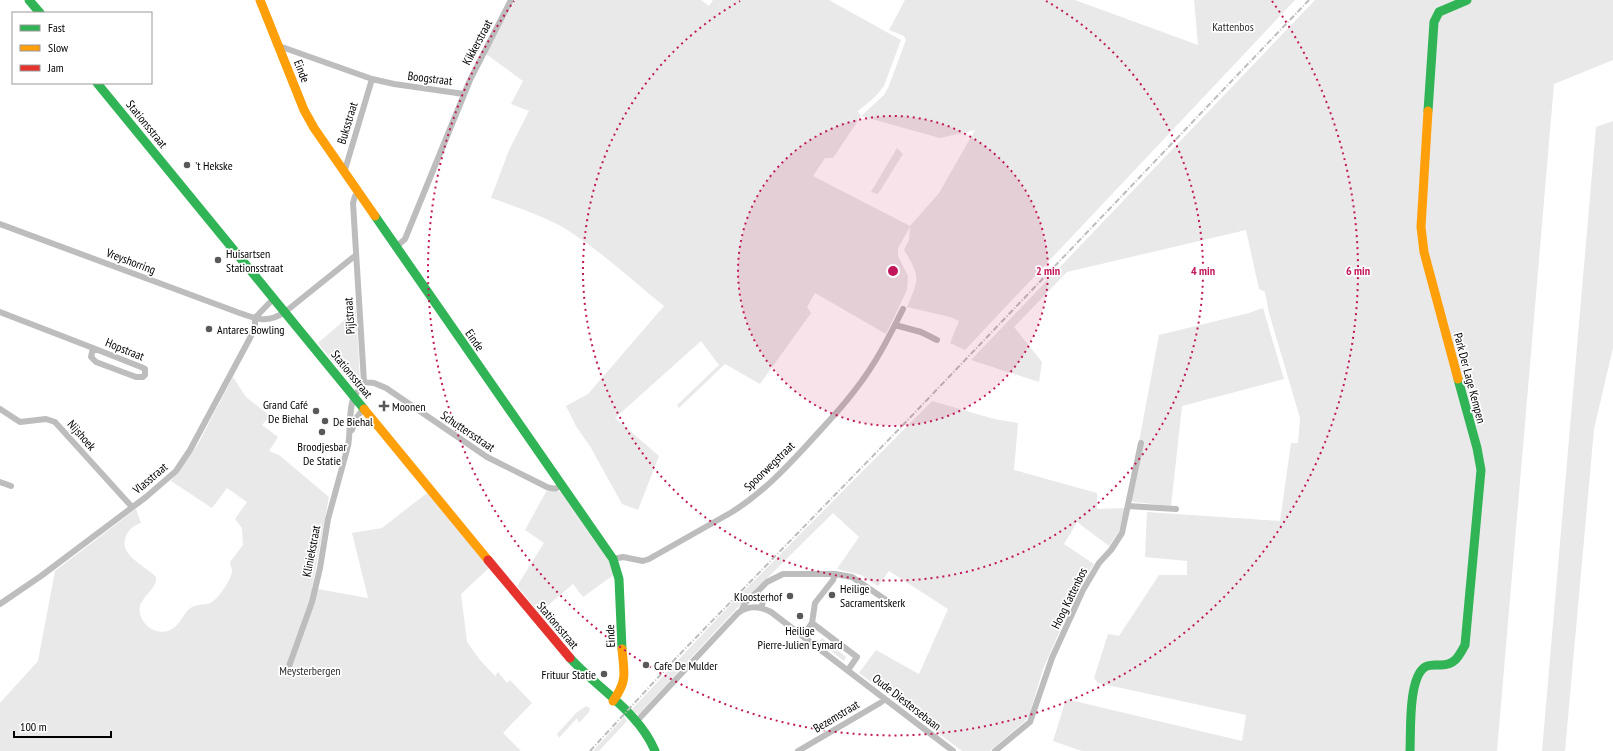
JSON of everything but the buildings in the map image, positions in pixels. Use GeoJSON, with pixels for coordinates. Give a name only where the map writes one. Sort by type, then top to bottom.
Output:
{"type":"FeatureCollection","features":[{"type":"Feature","properties":{"kind":"street"},"geometry":{"type":"LineString","coordinates":[[29,0],[39,12]]}},
{"type":"Feature","properties":{"kind":"street","name":"Einde"},"geometry":{"type":"LineString","coordinates":[[260,0],[304,110],[314,128],[358,194],[613,559],[619,579],[624,682],[621,690],[613,701]]}},
{"type":"Feature","properties":{"kind":"street","name":"Kikkerstraat"},"geometry":{"type":"LineString","coordinates":[[464,94],[511,0]]}},
{"type":"Feature","properties":{"kind":"street","name":"Park Der Lage Kempen"},"geometry":{"type":"LineString","coordinates":[[1410,751],[1414,687],[1419,673],[1429,665],[1454,663],[1461,656],[1465,645],[1480,487],[1481,470],[1477,448],[1424,252],[1421,227],[1434,22],[1439,12],[1466,0]]}},
{"type":"Feature","properties":{"kind":"street","name":"Boogstraat"},"geometry":{"type":"LineString","coordinates":[[279,46],[372,79],[394,84],[464,94],[405,238],[396,247]]}},
{"type":"Feature","properties":{"kind":"street","name":"Buksstraat"},"geometry":{"type":"LineString","coordinates":[[344,173],[372,79]]}},
{"type":"Feature","properties":{"kind":"street","name":"Stationsstraat"},"geometry":{"type":"LineString","coordinates":[[98,84],[559,646],[579,668],[636,722]]}},
{"type":"Feature","properties":{"kind":"street","name":"Pijlstraat"},"geometry":{"type":"LineString","coordinates":[[358,194],[355,196],[352,203],[364,382]]}},
{"type":"Feature","properties":{"kind":"street","name":"Vreyshorring"},"geometry":{"type":"LineString","coordinates":[[0,224],[255,318],[264,320],[279,316],[285,312]]}},
{"type":"Feature","properties":{"kind":"street"},"geometry":{"type":"LineString","coordinates":[[285,312],[356,255]]}},
{"type":"Feature","properties":{"kind":"street"},"geometry":{"type":"LineString","coordinates":[[255,318],[274,298]]}},
{"type":"Feature","properties":{"kind":"street","name":"Spoorwegstraat"},"geometry":{"type":"LineString","coordinates":[[613,559],[623,557],[643,561],[649,559],[746,504],[769,485],[854,391],[885,346],[903,309]]}},
{"type":"Feature","properties":{"kind":"street","name":"Hopstraat"},"geometry":{"type":"LineString","coordinates":[[0,312],[93,348],[141,367],[145,369],[145,375],[143,377],[136,377],[96,362],[91,357],[93,348]]}},
{"type":"Feature","properties":{"kind":"street","name":"Vlasstraat"},"geometry":{"type":"LineString","coordinates":[[0,604],[41,576],[168,479],[181,464],[190,450],[250,338],[255,326],[255,318]]}},
{"type":"Feature","properties":{"kind":"street"},"geometry":{"type":"LineString","coordinates":[[895,325],[922,332],[937,340]]}},
{"type":"Feature","properties":{"kind":"street"},"geometry":{"type":"LineString","coordinates":[[354,396],[364,382]]}},
{"type":"Feature","properties":{"kind":"street","name":"Schuttersstraat"},"geometry":{"type":"LineString","coordinates":[[364,382],[374,383],[386,388],[487,458],[547,487],[554,489],[558,488],[561,484]]}},
{"type":"Feature","properties":{"kind":"street","name":"Kliniekstraat"},"geometry":{"type":"LineString","coordinates":[[350,435],[354,396]]}},
{"type":"Feature","properties":{"kind":"street","name":"Kliniekstraat"},"geometry":{"type":"LineString","coordinates":[[288,669],[312,602],[320,568],[328,519],[350,435],[357,417],[364,408]]}},
{"type":"Feature","properties":{"kind":"street","name":"Nijshoek"},"geometry":{"type":"LineString","coordinates":[[0,409],[20,422],[46,419],[55,422],[132,507]]}},
{"type":"Feature","properties":{"kind":"street","name":"Hoog Kattenbos"},"geometry":{"type":"LineString","coordinates":[[995,751],[1027,725],[1032,718],[1047,671],[1056,649],[1088,582],[1099,563],[1111,550],[1122,533],[1141,443]]}},
{"type":"Feature","properties":{"kind":"street"},"geometry":{"type":"LineString","coordinates":[[0,482],[11,486]]}},
{"type":"Feature","properties":{"kind":"street"},"geometry":{"type":"LineString","coordinates":[[1128,506],[1176,509]]}},
{"type":"Feature","properties":{"kind":"street"},"geometry":{"type":"LineString","coordinates":[[655,751],[647,734],[636,722],[741,611],[745,603],[767,582],[783,574],[835,574],[852,577],[886,600]]}},
{"type":"Feature","properties":{"kind":"street"},"geometry":{"type":"LineString","coordinates":[[803,636],[812,623],[815,603],[833,580],[835,574]]}},
{"type":"Feature","properties":{"kind":"street"},"geometry":{"type":"LineString","coordinates":[[741,611],[748,607],[762,607],[763,599],[757,592]]}},
{"type":"Feature","properties":{"kind":"street","name":"Oude Diestersebaan"},"geometry":{"type":"LineString","coordinates":[[762,607],[803,636],[953,751]]}},
{"type":"Feature","properties":{"kind":"street"},"geometry":{"type":"LineString","coordinates":[[812,623],[856,657],[848,670]]}},
{"type":"Feature","properties":{"kind":"street","name":"Bezemstraat"},"geometry":{"type":"LineString","coordinates":[[798,751],[880,703],[885,698]]}},
{"type":"Feature","properties":{"kind":"green space","name":"Kattenbos"},"geometry":{"type":"Polygon","coordinates":[[[515,0],[701,0],[709,6],[713,0],[829,0],[901,40],[884,86],[875,97],[858,111],[861,116],[884,95],[888,88],[906,40],[904,36],[889,30],[905,0],[1075,0],[1198,45],[1194,0],[1295,0],[965,350],[950,343],[959,321],[950,317],[907,307],[916,284],[916,273],[904,250],[909,240],[910,227],[898,248],[898,256],[908,276],[907,290],[886,334],[815,293],[807,307],[811,313],[760,384],[725,364],[679,408],[677,405],[719,365],[701,341],[615,418],[659,456],[638,510],[622,504],[591,448],[576,426],[566,406],[588,394],[664,306],[600,253],[559,225],[526,210],[491,198],[509,150],[529,111],[511,104],[523,81],[486,54],[515,0]],[[861,116],[833,158],[825,158],[813,176],[910,226],[939,193],[975,130],[940,138],[861,116]]]}},
{"type":"Feature","properties":{"kind":"green space"},"geometry":{"type":"Polygon","coordinates":[[[1315,0],[1613,0],[1613,60],[1554,84],[1497,751],[1082,751],[1053,741],[1066,699],[1242,741],[1246,715],[1098,683],[1094,678],[1108,634],[1119,636],[1159,575],[1187,575],[1187,561],[1145,557],[1147,512],[1280,521],[1291,443],[1298,443],[1300,418],[1269,313],[1265,292],[1259,289],[1246,230],[1067,272],[1014,327],[1042,362],[1039,382],[971,360],[1315,0]]]}},
{"type":"Feature","properties":{"kind":"green space"},"geometry":{"type":"Polygon","coordinates":[[[1613,121],[1613,348],[1594,429],[1565,751],[1542,751],[1596,127],[1613,121]]]}},
{"type":"Feature","properties":{"kind":"green space"},"geometry":{"type":"Polygon","coordinates":[[[897,148],[903,154],[878,194],[871,192],[897,148]]]}},
{"type":"Feature","properties":{"kind":"green space"},"geometry":{"type":"Polygon","coordinates":[[[1263,308],[1284,379],[1182,406],[1171,506],[1134,502],[1131,500],[1139,442],[1159,335],[1249,313],[1263,308]]]}},
{"type":"Feature","properties":{"kind":"green space"},"geometry":{"type":"Polygon","coordinates":[[[356,310],[360,381],[359,386],[354,387],[318,343],[356,310]]]}},
{"type":"Feature","properties":{"kind":"green space","name":"Meysterbergen"},"geometry":{"type":"Polygon","coordinates":[[[233,377],[246,397],[270,416],[262,425],[278,437],[269,451],[279,455],[329,497],[312,588],[368,598],[352,533],[382,528],[427,493],[489,568],[461,594],[467,642],[480,660],[495,676],[498,672],[507,683],[510,680],[532,703],[503,733],[521,751],[0,751],[0,703],[38,661],[55,571],[136,509],[141,523],[133,527],[128,532],[125,541],[125,548],[133,559],[156,577],[154,586],[141,603],[140,608],[142,620],[150,628],[160,632],[171,630],[178,624],[189,609],[212,602],[225,588],[232,570],[230,562],[243,545],[242,528],[235,519],[247,502],[227,488],[212,508],[171,481],[198,444],[233,377]]]}},
{"type":"Feature","properties":{"kind":"green space"},"geometry":{"type":"Polygon","coordinates":[[[932,401],[994,419],[1018,423],[1014,470],[1097,493],[1097,509],[1125,508],[1119,531],[1109,546],[1077,522],[1064,544],[1094,564],[1079,588],[1043,669],[1029,716],[1024,722],[990,751],[962,751],[859,673],[876,650],[919,674],[948,609],[889,571],[878,586],[861,575],[837,569],[859,537],[833,513],[738,607],[638,715],[632,709],[730,605],[932,401]]]}},
{"type":"Feature","properties":{"kind":"green space"},"geometry":{"type":"Polygon","coordinates":[[[547,490],[563,492],[609,559],[615,574],[583,597],[573,584],[539,613],[517,586],[544,543],[525,530],[547,490]]]}},
{"type":"Feature","properties":{"kind":"green space"},"geometry":{"type":"Polygon","coordinates":[[[822,638],[846,657],[844,661],[819,642],[822,638]]]}},
{"type":"Feature","properties":{"kind":"green space"},"geometry":{"type":"Polygon","coordinates":[[[586,706],[590,708],[589,712],[579,723],[577,718],[559,738],[557,734],[576,713],[586,706]]]}},
{"type":"Feature","properties":{"kind":"green space"},"geometry":{"type":"Polygon","coordinates":[[[624,717],[627,721],[599,751],[593,751],[624,717]]]}},
{"type":"Feature","properties":{"kind":"railway"},"geometry":{"type":"LineString","coordinates":[[590,751],[677,657],[903,425],[1309,0]]}},
{"type":"Feature","properties":{"kind":"traffic: fast"},"geometry":{"type":"LineString","coordinates":[[29,0],[39,12]]}},
{"type":"Feature","properties":{"kind":"traffic: fast"},"geometry":{"type":"LineString","coordinates":[[1428,111],[1434,22],[1439,12],[1467,0]]}},
{"type":"Feature","properties":{"kind":"traffic: fast"},"geometry":{"type":"LineString","coordinates":[[98,84],[364,409]]}},
{"type":"Feature","properties":{"kind":"traffic: fast"},"geometry":{"type":"LineString","coordinates":[[375,216],[613,559],[619,579],[622,649]]}},
{"type":"Feature","properties":{"kind":"traffic: fast"},"geometry":{"type":"LineString","coordinates":[[1410,751],[1413,693],[1420,673],[1427,666],[1446,665],[1453,662],[1465,645],[1481,470],[1477,448],[1458,379]]}},
{"type":"Feature","properties":{"kind":"traffic: fast"},"geometry":{"type":"LineString","coordinates":[[570,658],[639,724],[655,751]]}},
{"type":"Feature","properties":{"kind":"traffic: slow"},"geometry":{"type":"LineString","coordinates":[[260,0],[304,110],[314,128],[375,216]]}},
{"type":"Feature","properties":{"kind":"traffic: slow"},"geometry":{"type":"LineString","coordinates":[[1428,111],[1421,227],[1424,252],[1458,379]]}},
{"type":"Feature","properties":{"kind":"traffic: slow"},"geometry":{"type":"LineString","coordinates":[[364,409],[488,560]]}},
{"type":"Feature","properties":{"kind":"traffic: slow"},"geometry":{"type":"LineString","coordinates":[[613,701],[623,682],[624,670],[622,649]]}},
{"type":"Feature","properties":{"kind":"traffic: jam"},"geometry":{"type":"LineString","coordinates":[[488,560],[570,658]]}},
{"type":"Feature","properties":{"kind":"place","name":"'t Hekske"},"geometry":{"type":"Point","coordinates":[187,165]}},
{"type":"Feature","properties":{"kind":"place","name":"Huisartsen Stationsstraat"},"geometry":{"type":"Point","coordinates":[218,260]}},
{"type":"Feature","properties":{"kind":"place","name":"Antares Bowling"},"geometry":{"type":"Point","coordinates":[209,329]}},
{"type":"Feature","properties":{"kind":"place","name":"Moonen"},"geometry":{"type":"Point","coordinates":[384,406]}},
{"type":"Feature","properties":{"kind":"place","name":"Grand Café De Biehal"},"geometry":{"type":"Point","coordinates":[316,411]}},
{"type":"Feature","properties":{"kind":"place","name":"De Biehal"},"geometry":{"type":"Point","coordinates":[325,421]}},
{"type":"Feature","properties":{"kind":"place","name":"Broodjesbar De Statie"},"geometry":{"type":"Point","coordinates":[322,432]}},
{"type":"Feature","properties":{"kind":"place","name":"Heilige Sacramentskerk"},"geometry":{"type":"Point","coordinates":[832,595]}},
{"type":"Feature","properties":{"kind":"place","name":"Kloosterhof"},"geometry":{"type":"Point","coordinates":[790,596]}},
{"type":"Feature","properties":{"kind":"place","name":"Heilige Pierre-Julien Eymard"},"geometry":{"type":"Point","coordinates":[800,616]}},
{"type":"Feature","properties":{"kind":"place","name":"Cafe De Mulder"},"geometry":{"type":"Point","coordinates":[646,665]}},
{"type":"Feature","properties":{"kind":"place","name":"Frituur Statie"},"geometry":{"type":"Point","coordinates":[604,674]}}]}
